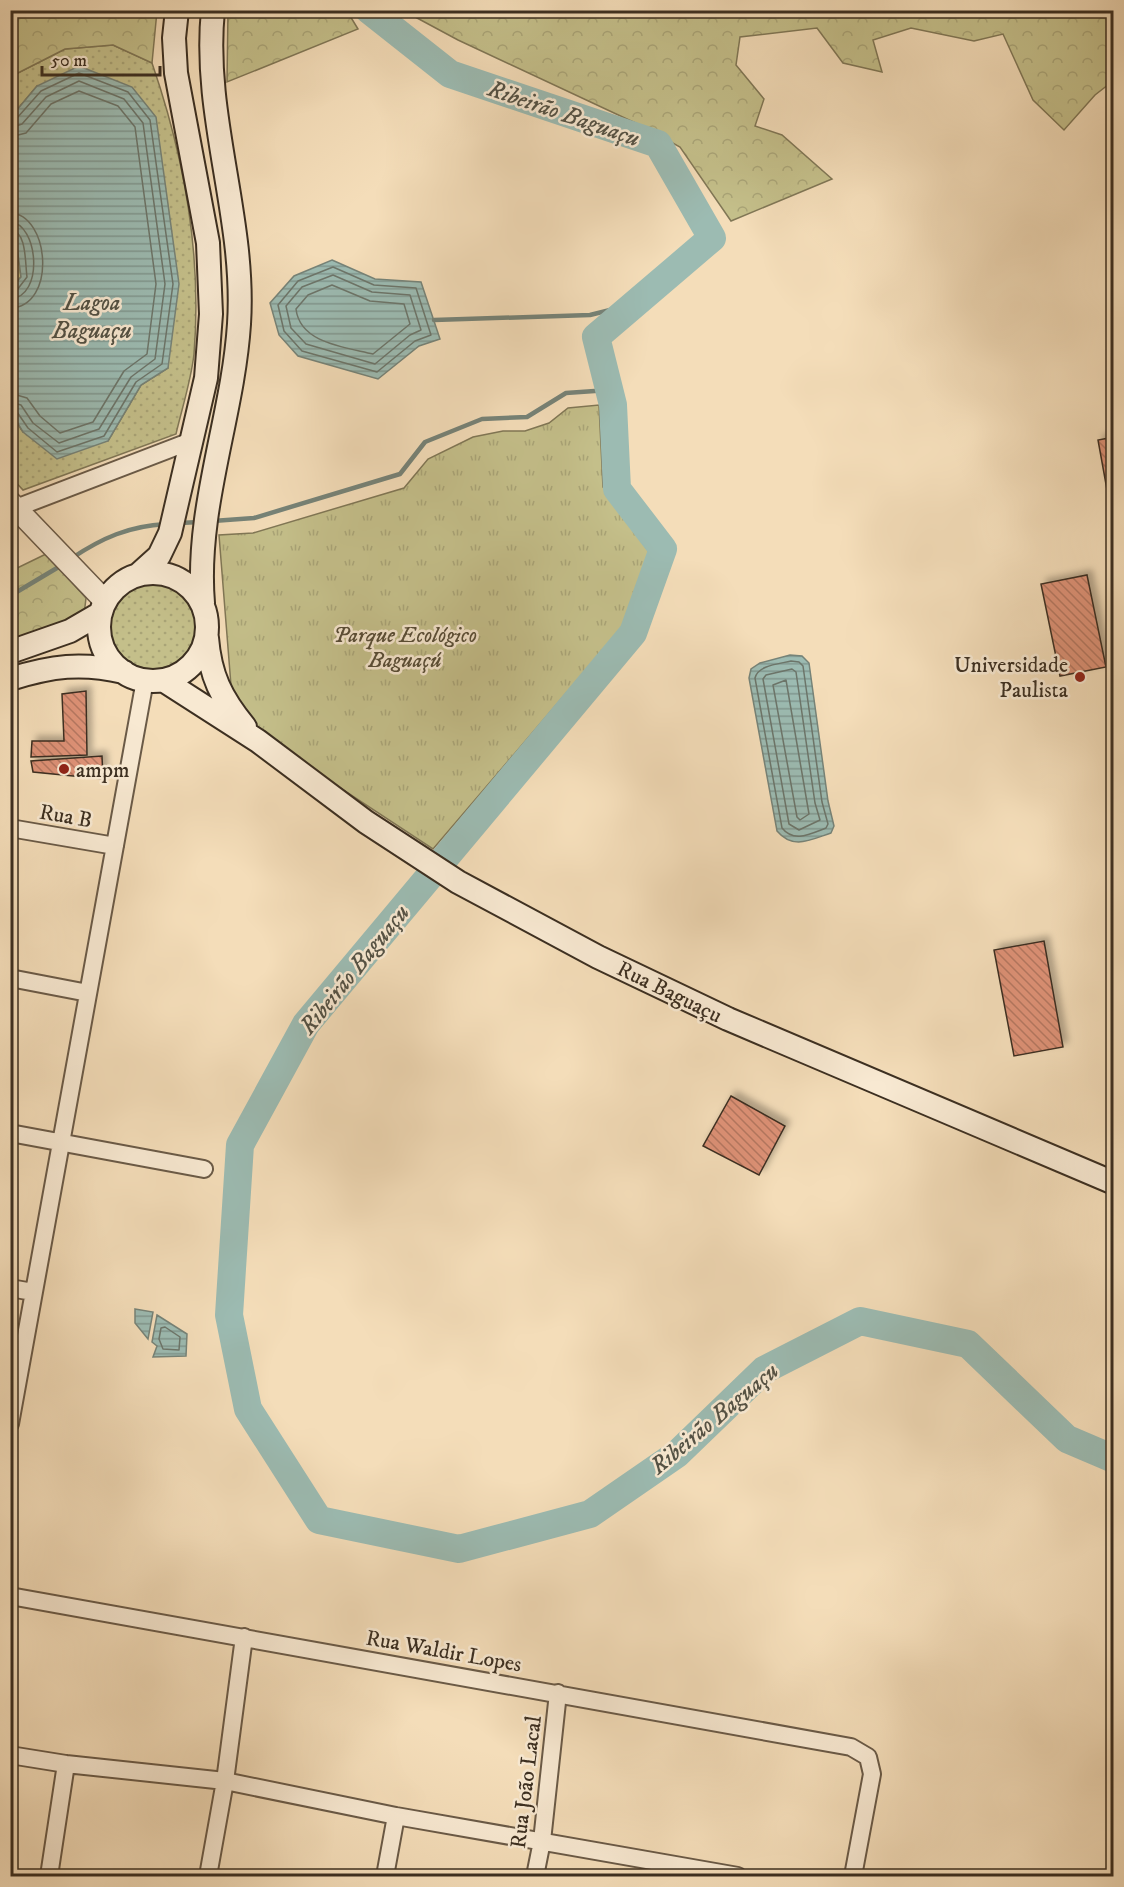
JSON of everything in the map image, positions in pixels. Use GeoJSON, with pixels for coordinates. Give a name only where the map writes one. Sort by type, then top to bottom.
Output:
{"type":"FeatureCollection","features":[{"type":"Feature","properties":{"kind":"main road"},"geometry":{"type":"LineString","coordinates":[[10,652],[70,631],[103,607],[119,584],[139,574],[159,556],[171,533],[206,378],[211,302],[208,243],[176,73],[174,38],[177,10]]}},
{"type":"Feature","properties":{"kind":"main road"},"geometry":{"type":"LineString","coordinates":[[213,10],[212,72],[240,275],[239,324],[203,534],[200,572],[203,603],[208,620],[209,665],[217,687],[258,741]]}},
{"type":"Feature","properties":{"kind":"main road"},"geometry":{"type":"LineString","coordinates":[[176,73],[212,72]]}},
{"type":"Feature","properties":{"kind":"main road"},"geometry":{"type":"LineString","coordinates":[[139,574],[158,573],[176,577],[192,588],[203,603]]}},
{"type":"Feature","properties":{"kind":"main road"},"geometry":{"type":"LineString","coordinates":[[103,607],[99,630],[102,646],[111,661],[124,672]]}},
{"type":"Feature","properties":{"kind":"main road"},"geometry":{"type":"LineString","coordinates":[[154,680],[178,675],[191,666],[201,653],[207,638]]}},
{"type":"Feature","properties":{"kind":"main road"},"geometry":{"type":"LineString","coordinates":[[10,679],[40,670],[73,665],[124,672],[154,680],[258,741]]}},
{"type":"Feature","properties":{"kind":"main road","name":"Rua Baguaçu"},"geometry":{"type":"LineString","coordinates":[[258,741],[366,822],[458,882],[598,957],[728,1019],[1113,1183]]}},
{"type":"Feature","properties":{"kind":"street"},"geometry":{"type":"LineString","coordinates":[[103,607],[85,579],[13,505],[191,441]]}},
{"type":"Feature","properties":{"kind":"street"},"geometry":{"type":"LineString","coordinates":[[10,1424],[115,846],[154,680]]}},
{"type":"Feature","properties":{"kind":"street","name":"Rua B"},"geometry":{"type":"LineString","coordinates":[[10,828],[115,846]]}},
{"type":"Feature","properties":{"kind":"street"},"geometry":{"type":"LineString","coordinates":[[10,978],[88,993]]}},
{"type":"Feature","properties":{"kind":"street"},"geometry":{"type":"LineString","coordinates":[[10,1133],[204,1169]]}},
{"type":"Feature","properties":{"kind":"street"},"geometry":{"type":"LineString","coordinates":[[10,1288],[33,1292]]}},
{"type":"Feature","properties":{"kind":"street","name":"Rua Waldir Lopes"},"geometry":{"type":"LineString","coordinates":[[10,1596],[851,1747],[868,1757],[872,1774],[854,1876]]}},
{"type":"Feature","properties":{"kind":"street"},"geometry":{"type":"LineString","coordinates":[[208,1876],[225,1781],[244,1637]]}},
{"type":"Feature","properties":{"kind":"street","name":"Rua João Lacal"},"geometry":{"type":"LineString","coordinates":[[535,1876],[542,1841],[558,1693]]}},
{"type":"Feature","properties":{"kind":"street"},"geometry":{"type":"LineString","coordinates":[[10,1755],[66,1764],[225,1781],[396,1815],[738,1876]]}},
{"type":"Feature","properties":{"kind":"street"},"geometry":{"type":"LineString","coordinates":[[49,1876],[66,1764]]}},
{"type":"Feature","properties":{"kind":"street"},"geometry":{"type":"LineString","coordinates":[[385,1876],[396,1815]]}},
{"type":"Feature","properties":{"kind":"green space"},"geometry":{"type":"Polygon","coordinates":[[[11,10],[157,11],[152,63],[113,45],[65,49],[14,75],[11,74],[11,10]]]}},
{"type":"Feature","properties":{"kind":"green space"},"geometry":{"type":"Polygon","coordinates":[[[228,11],[347,11],[358,29],[227,82],[228,11]]]}},
{"type":"Feature","properties":{"kind":"green space"},"geometry":{"type":"Polygon","coordinates":[[[404,11],[1113,11],[1113,81],[1095,95],[1064,130],[1033,100],[1003,34],[974,41],[911,28],[873,40],[882,72],[843,63],[817,28],[740,37],[736,65],[764,99],[755,126],[782,135],[832,179],[731,221],[680,147],[644,127],[458,40],[404,11]]]}},
{"type":"Feature","properties":{"kind":"green space"},"geometry":{"type":"Polygon","coordinates":[[[113,45],[152,63],[173,134],[193,243],[196,317],[191,374],[176,434],[23,490],[11,477],[10,412],[23,432],[108,441],[141,385],[168,368],[37,86],[11,117],[11,82],[14,75],[65,49],[113,45]]]}},
{"type":"Feature","properties":{"kind":"green space"},"geometry":{"type":"Polygon","coordinates":[[[11,233],[16,239],[21,277],[11,288],[11,233]]]}},
{"type":"Feature","properties":{"kind":"green space","name":"Parque Ecológico Baguaçú"},"geometry":{"type":"Polygon","coordinates":[[[599,405],[603,487],[650,553],[622,628],[433,849],[269,741],[232,698],[219,535],[253,533],[404,488],[428,459],[473,437],[503,431],[525,431],[549,423],[568,408],[599,405]]]}},
{"type":"Feature","properties":{"kind":"green space"},"geometry":{"type":"Polygon","coordinates":[[[46,554],[86,598],[84,615],[11,642],[11,571],[46,554]]]}},
{"type":"Feature","properties":{"kind":"green space"},"geometry":{"type":"Polygon","coordinates":[[[153,583],[177,590],[189,602],[196,626],[189,650],[177,662],[153,669],[129,662],[117,650],[110,626],[117,602],[129,590],[153,583]]]}},
{"type":"Feature","properties":{"kind":"water","name":"Lagoa Baguaçu"},"geometry":{"type":"Polygon","coordinates":[[[79,66],[132,87],[156,117],[179,284],[168,368],[141,385],[108,441],[57,459],[23,432],[11,412],[11,288],[21,277],[16,239],[11,233],[11,117],[37,86],[79,66]]]}},
{"type":"Feature","properties":{"kind":"water"},"geometry":{"type":"Polygon","coordinates":[[[332,260],[375,279],[421,282],[440,339],[419,346],[378,379],[298,356],[279,335],[270,303],[294,276],[332,260]]]}},
{"type":"Feature","properties":{"kind":"water"},"geometry":{"type":"Polygon","coordinates":[[[790,655],[802,656],[809,663],[828,801],[834,826],[831,833],[802,842],[789,840],[777,831],[749,678],[751,669],[760,663],[790,655]]]}},
{"type":"Feature","properties":{"kind":"water"},"geometry":{"type":"Polygon","coordinates":[[[135,1309],[153,1312],[148,1339],[135,1323],[135,1309]]]}},
{"type":"Feature","properties":{"kind":"water"},"geometry":{"type":"Polygon","coordinates":[[[157,1315],[187,1334],[186,1356],[153,1357],[157,1346],[152,1342],[157,1315]]]}},
{"type":"Feature","properties":{"kind":"building"},"geometry":{"type":"Polygon","coordinates":[[[1114,437],[1114,523],[1113,523],[1098,440],[1114,437]]]}},
{"type":"Feature","properties":{"kind":"building"},"geometry":{"type":"Polygon","coordinates":[[[1087,575],[1106,667],[1060,676],[1041,584],[1087,575]]]}},
{"type":"Feature","properties":{"kind":"building"},"geometry":{"type":"Polygon","coordinates":[[[86,691],[87,755],[31,757],[32,741],[64,741],[62,694],[86,691]]]}},
{"type":"Feature","properties":{"kind":"building"},"geometry":{"type":"Polygon","coordinates":[[[1114,744],[1114,784],[1107,746],[1114,744]]]}},
{"type":"Feature","properties":{"kind":"building"},"geometry":{"type":"Polygon","coordinates":[[[102,756],[103,779],[33,772],[31,761],[102,756]]]}},
{"type":"Feature","properties":{"kind":"building"},"geometry":{"type":"Polygon","coordinates":[[[1044,941],[1063,1047],[1014,1056],[994,950],[1044,941]]]}},
{"type":"Feature","properties":{"kind":"building"},"geometry":{"type":"Polygon","coordinates":[[[731,1096],[785,1126],[759,1175],[703,1146],[731,1096]]]}},
{"type":"Feature","properties":{"kind":"waterway","name":"Ribeirão Baguaçu"},"geometry":{"type":"LineString","coordinates":[[369,10],[450,74],[658,144],[712,238],[596,337],[613,405],[617,489],[663,549],[633,633],[306,1024],[240,1145],[229,1315],[248,1409],[319,1520],[459,1549],[590,1514],[677,1454],[764,1370],[860,1321],[968,1344],[1067,1439],[1114,1459]]}},
{"type":"Feature","properties":{"kind":"waterway"},"geometry":{"type":"LineString","coordinates":[[434,320],[590,315],[634,304]]}},
{"type":"Feature","properties":{"kind":"waterway"},"geometry":{"type":"LineString","coordinates":[[213,521],[254,518],[400,474],[425,442],[482,419],[527,417],[566,393],[609,390]]}},
{"type":"Feature","properties":{"kind":"waterway"},"geometry":{"type":"LineString","coordinates":[[180,523],[199,522]]}},
{"type":"Feature","properties":{"kind":"waterway"},"geometry":{"type":"LineString","coordinates":[[72,558],[116,534],[140,527],[166,524]]}},
{"type":"Feature","properties":{"kind":"waterway"},"geometry":{"type":"LineString","coordinates":[[10,596],[62,565]]}},
{"type":"Feature","properties":{"kind":"place","name":"Universidade Paulista"},"geometry":{"type":"Point","coordinates":[1080,677]}},
{"type":"Feature","properties":{"kind":"place","name":"ampm"},"geometry":{"type":"Point","coordinates":[64,769]}}]}
